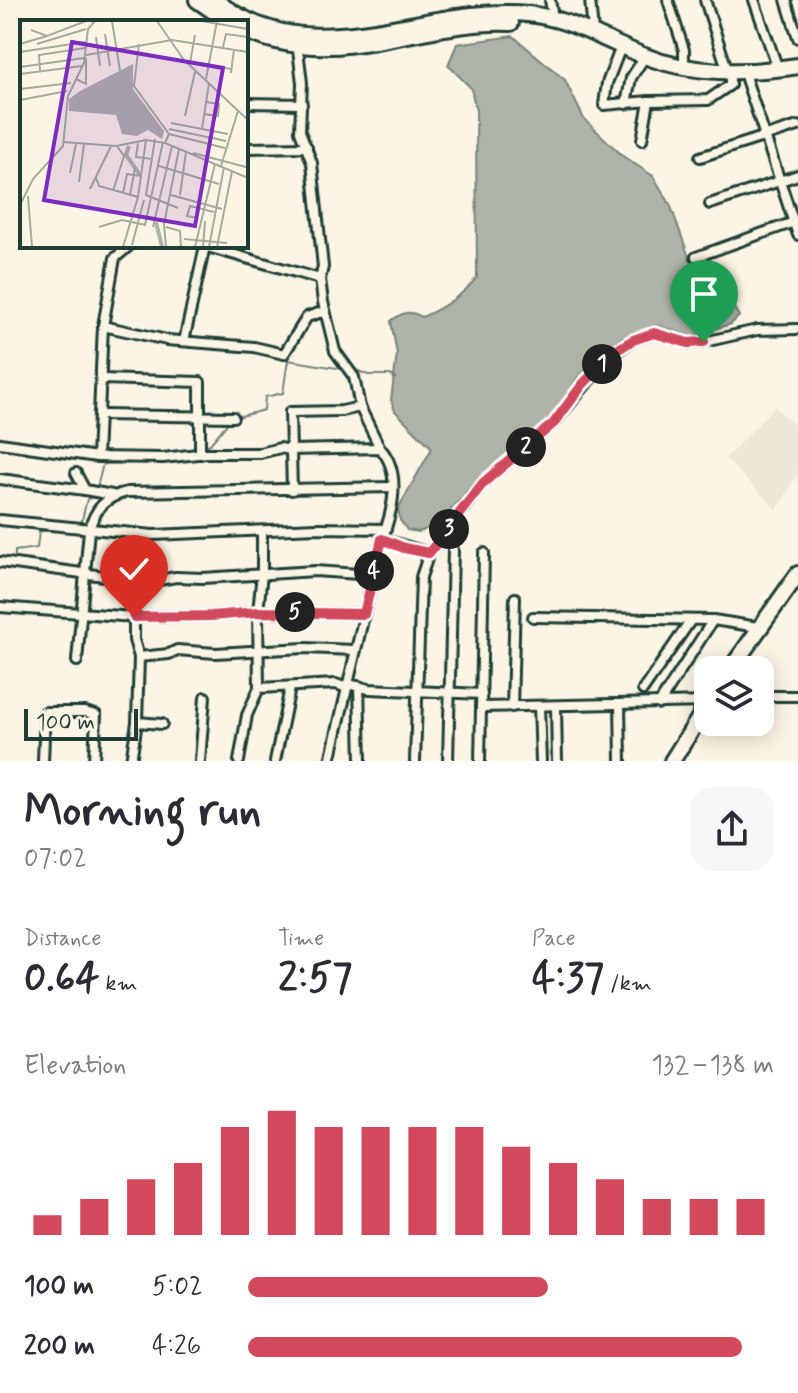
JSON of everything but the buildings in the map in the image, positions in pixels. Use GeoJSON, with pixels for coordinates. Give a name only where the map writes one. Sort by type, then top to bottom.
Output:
{"type":"FeatureCollection","features":[{"type":"Feature","properties":{"kind":"highway"},"geometry":{"type":"LineString","coordinates":[[197,0],[226,20]]}},
{"type":"Feature","properties":{"kind":"highway"},"geometry":{"type":"LineString","coordinates":[[215,0],[248,20]]}},
{"type":"Feature","properties":{"kind":"highway"},"geometry":{"type":"LineString","coordinates":[[248,20],[297,41],[475,14],[527,14],[553,18],[593,32],[643,56],[684,67],[746,79],[798,74]]}},
{"type":"Feature","properties":{"kind":"highway"},"geometry":{"type":"LineString","coordinates":[[248,31],[318,48],[506,23],[552,26],[572,31],[642,61],[683,74],[729,75],[798,66]]}},
{"type":"Feature","properties":{"kind":"highway"},"geometry":{"type":"LineString","coordinates":[[739,656],[798,574]]}},
{"type":"Feature","properties":{"kind":"highway"},"geometry":{"type":"LineString","coordinates":[[751,656],[796,590]]}},
{"type":"Feature","properties":{"kind":"highway"},"geometry":{"type":"LineString","coordinates":[[672,761],[694,726]]}},
{"type":"Feature","properties":{"kind":"highway"},"geometry":{"type":"LineString","coordinates":[[682,761],[697,736]]}},
{"type":"Feature","properties":{"kind":"street"},"geometry":{"type":"LineString","coordinates":[[550,0],[553,18]]}},
{"type":"Feature","properties":{"kind":"street"},"geometry":{"type":"LineString","coordinates":[[590,0],[593,32]]}},
{"type":"Feature","properties":{"kind":"street"},"geometry":{"type":"LineString","coordinates":[[668,0],[684,50],[684,67]]}},
{"type":"Feature","properties":{"kind":"street"},"geometry":{"type":"LineString","coordinates":[[619,52],[607,83],[604,105],[708,100],[730,85],[705,0]]}},
{"type":"Feature","properties":{"kind":"street"},"geometry":{"type":"LineString","coordinates":[[754,0],[778,69]]}},
{"type":"Feature","properties":{"kind":"street"},"geometry":{"type":"LineString","coordinates":[[786,0],[798,38]]}},
{"type":"Feature","properties":{"kind":"street"},"geometry":{"type":"LineString","coordinates":[[297,41],[302,83],[300,131],[312,163],[325,311],[335,351],[354,377],[360,407],[387,456],[395,497],[354,650],[330,761]]}},
{"type":"Feature","properties":{"kind":"street"},"geometry":{"type":"LineString","coordinates":[[626,104],[631,78],[642,61]]}},
{"type":"Feature","properties":{"kind":"street"},"geometry":{"type":"LineString","coordinates":[[746,79],[796,221],[798,235]]}},
{"type":"Feature","properties":{"kind":"street"},"geometry":{"type":"LineString","coordinates":[[642,140],[649,101]]}},
{"type":"Feature","properties":{"kind":"street"},"geometry":{"type":"LineString","coordinates":[[248,103],[302,104]]}},
{"type":"Feature","properties":{"kind":"street"},"geometry":{"type":"LineString","coordinates":[[700,157],[798,126]]}},
{"type":"Feature","properties":{"kind":"street"},"geometry":{"type":"LineString","coordinates":[[248,148],[307,147]]}},
{"type":"Feature","properties":{"kind":"street"},"geometry":{"type":"LineString","coordinates":[[710,204],[798,175]]}},
{"type":"Feature","properties":{"kind":"street"},"geometry":{"type":"LineString","coordinates":[[696,257],[796,221]]}},
{"type":"Feature","properties":{"kind":"street"},"geometry":{"type":"LineString","coordinates":[[97,457],[103,326],[115,258],[127,248]]}},
{"type":"Feature","properties":{"kind":"street"},"geometry":{"type":"LineString","coordinates":[[184,341],[209,248]]}},
{"type":"Feature","properties":{"kind":"street"},"geometry":{"type":"LineString","coordinates":[[212,248],[320,279]]}},
{"type":"Feature","properties":{"kind":"street"},"geometry":{"type":"LineString","coordinates":[[103,326],[184,341],[254,347],[284,354],[307,317],[325,311]]}},
{"type":"Feature","properties":{"kind":"street"},"geometry":{"type":"LineString","coordinates":[[415,761],[421,577],[429,553],[483,483],[554,423],[608,358],[633,340],[654,333],[688,343],[704,342],[757,330],[798,329]]}},
{"type":"Feature","properties":{"kind":"street"},"geometry":{"type":"LineString","coordinates":[[101,379],[200,382],[200,454]]}},
{"type":"Feature","properties":{"kind":"street"},"geometry":{"type":"LineString","coordinates":[[292,490],[290,412],[342,411],[360,407]]}},
{"type":"Feature","properties":{"kind":"street"},"geometry":{"type":"LineString","coordinates":[[99,415],[233,417]]}},
{"type":"Feature","properties":{"kind":"street"},"geometry":{"type":"LineString","coordinates":[[0,443],[97,457],[163,458],[260,453],[280,448],[380,448]]}},
{"type":"Feature","properties":{"kind":"street"},"geometry":{"type":"LineString","coordinates":[[76,473],[85,490]]}},
{"type":"Feature","properties":{"kind":"street"},"geometry":{"type":"LineString","coordinates":[[0,479],[112,495],[127,492],[393,487]]}},
{"type":"Feature","properties":{"kind":"street"},"geometry":{"type":"LineString","coordinates":[[77,661],[89,530],[93,515],[112,495]]}},
{"type":"Feature","properties":{"kind":"street"},"geometry":{"type":"LineString","coordinates":[[0,520],[153,535],[386,529]]}},
{"type":"Feature","properties":{"kind":"street"},"geometry":{"type":"LineString","coordinates":[[239,761],[247,715],[259,688],[258,612],[262,531]]}},
{"type":"Feature","properties":{"kind":"street"},"geometry":{"type":"LineString","coordinates":[[382,539],[429,553]]}},
{"type":"Feature","properties":{"kind":"street"},"geometry":{"type":"LineString","coordinates":[[448,761],[453,550]]}},
{"type":"Feature","properties":{"kind":"street"},"geometry":{"type":"LineString","coordinates":[[480,761],[484,553]]}},
{"type":"Feature","properties":{"kind":"street"},"geometry":{"type":"LineString","coordinates":[[0,562],[148,582],[176,577],[315,571],[373,575]]}},
{"type":"Feature","properties":{"kind":"street"},"geometry":{"type":"LineString","coordinates":[[512,707],[515,598]]}},
{"type":"Feature","properties":{"kind":"street"},"geometry":{"type":"LineString","coordinates":[[0,607],[134,617],[258,612],[364,614]]}},
{"type":"Feature","properties":{"kind":"street"},"geometry":{"type":"LineString","coordinates":[[131,761],[137,722],[139,657],[134,640],[134,617]]}},
{"type":"Feature","properties":{"kind":"street"},"geometry":{"type":"LineString","coordinates":[[533,617],[713,620],[758,627]]}},
{"type":"Feature","properties":{"kind":"street"},"geometry":{"type":"LineString","coordinates":[[643,690],[691,620]]}},
{"type":"Feature","properties":{"kind":"street"},"geometry":{"type":"LineString","coordinates":[[659,704],[713,620]]}},
{"type":"Feature","properties":{"kind":"street"},"geometry":{"type":"LineString","coordinates":[[139,657],[169,654],[177,650],[215,653],[354,650]]}},
{"type":"Feature","properties":{"kind":"street"},"geometry":{"type":"LineString","coordinates":[[259,688],[336,684],[417,692],[482,694]]}},
{"type":"Feature","properties":{"kind":"street"},"geometry":{"type":"LineString","coordinates":[[359,686],[361,761]]}},
{"type":"Feature","properties":{"kind":"street"},"geometry":{"type":"LineString","coordinates":[[275,761],[290,688]]}},
{"type":"Feature","properties":{"kind":"street"},"geometry":{"type":"LineString","coordinates":[[774,696],[798,696]]}},
{"type":"Feature","properties":{"kind":"street"},"geometry":{"type":"LineString","coordinates":[[200,761],[205,697]]}},
{"type":"Feature","properties":{"kind":"street"},"geometry":{"type":"LineString","coordinates":[[481,707],[694,703]]}},
{"type":"Feature","properties":{"kind":"street"},"geometry":{"type":"LineString","coordinates":[[620,704],[621,761]]}},
{"type":"Feature","properties":{"kind":"street"},"geometry":{"type":"LineString","coordinates":[[539,706],[541,761]]}},
{"type":"Feature","properties":{"kind":"street"},"geometry":{"type":"LineString","coordinates":[[556,706],[557,761]]}},
{"type":"Feature","properties":{"kind":"street"},"geometry":{"type":"LineString","coordinates":[[43,761],[45,712],[96,715],[94,761]]}},
{"type":"Feature","properties":{"kind":"street"},"geometry":{"type":"LineString","coordinates":[[137,722],[162,724]]}},
{"type":"Feature","properties":{"kind":"shaded area"},"geometry":{"type":"Polygon","coordinates":[[[513,36],[565,80],[584,119],[624,157],[653,176],[670,204],[689,257],[703,275],[722,288],[739,316],[731,324],[692,336],[655,325],[621,338],[578,377],[555,415],[476,481],[439,524],[419,532],[407,530],[400,520],[398,509],[432,448],[395,411],[391,400],[397,354],[391,321],[406,313],[422,317],[429,314],[459,295],[477,277],[476,111],[471,88],[448,65],[457,44],[513,36]]]}},
{"type":"Feature","properties":{"kind":"shaded area"},"geometry":{"type":"Polygon","coordinates":[[[775,406],[798,430],[798,474],[777,510],[725,459],[775,406]]]}},
{"type":"Feature","properties":{"kind":"waterway"},"geometry":{"type":"LineString","coordinates":[[237,417],[264,410],[265,397],[283,393],[288,360],[343,369]]}},
{"type":"Feature","properties":{"kind":"waterway"},"geometry":{"type":"LineString","coordinates":[[356,370],[368,375],[396,378]]}},
{"type":"Feature","properties":{"kind":"waterway"},"geometry":{"type":"LineString","coordinates":[[202,448],[210,444],[231,419]]}},
{"type":"Feature","properties":{"kind":"waterway"},"geometry":{"type":"LineString","coordinates":[[170,453],[194,449]]}},
{"type":"Feature","properties":{"kind":"waterway"},"geometry":{"type":"LineString","coordinates":[[97,487],[103,464],[136,463]]}},
{"type":"Feature","properties":{"kind":"waterway"},"geometry":{"type":"LineString","coordinates":[[78,524],[81,524],[87,499],[94,497]]}},
{"type":"Feature","properties":{"kind":"waterway"},"geometry":{"type":"LineString","coordinates":[[15,560],[15,551],[37,548],[39,532],[52,529]]}},
{"type":"Feature","properties":{"kind":"route"},"geometry":{"type":"LineString","coordinates":[[134,617],[258,612],[364,614],[382,539],[429,553],[483,483],[554,423],[583,384],[617,350],[646,334],[654,333],[688,343],[704,342]]}}]}
